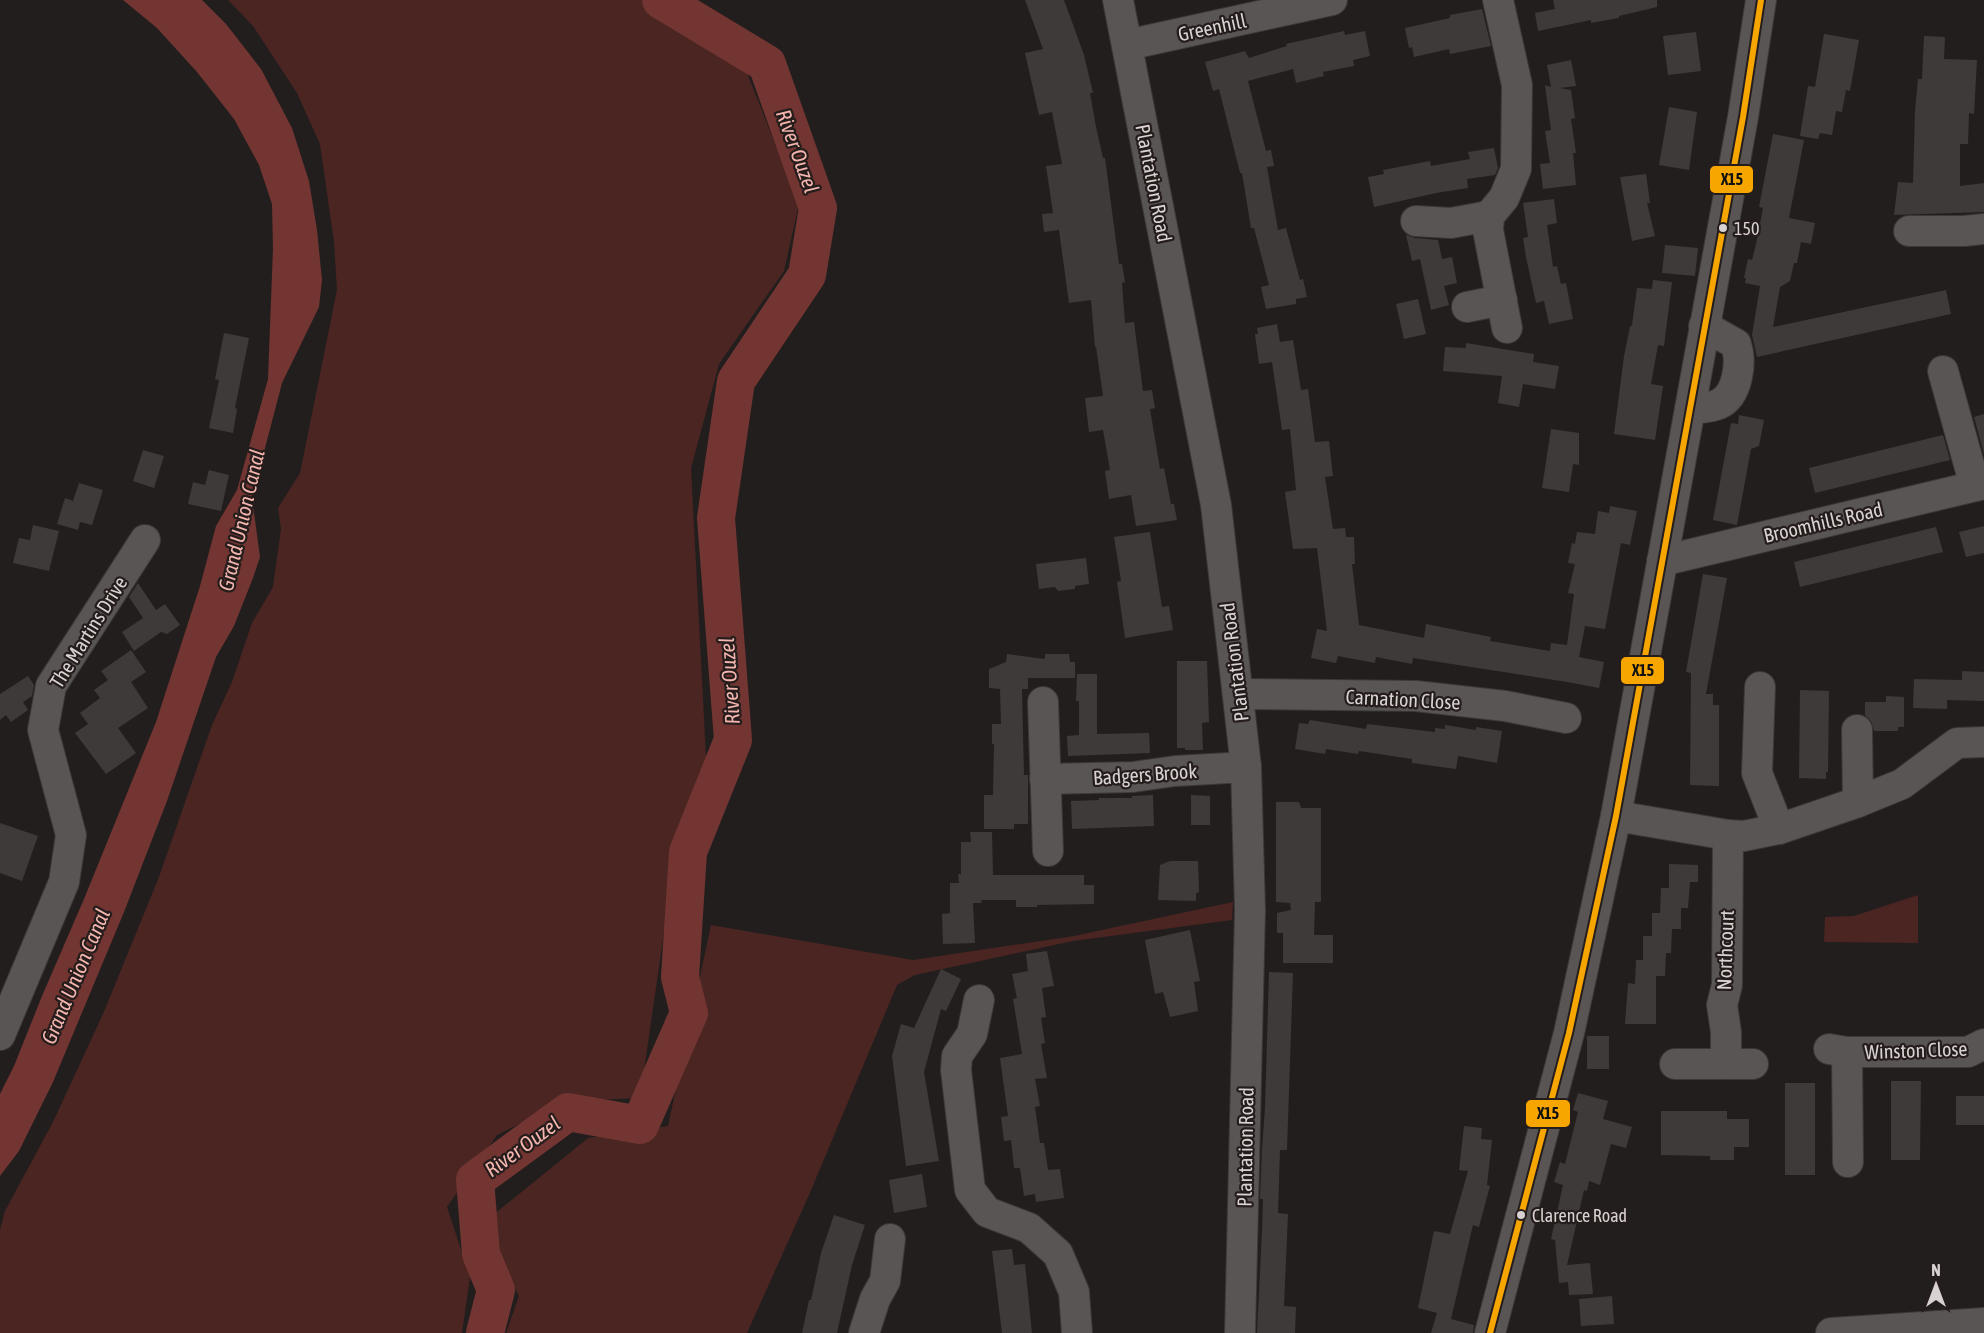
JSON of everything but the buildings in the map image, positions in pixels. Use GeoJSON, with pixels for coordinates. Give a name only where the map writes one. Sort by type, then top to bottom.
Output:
{"type":"FeatureCollection","features":[{"type":"Feature","properties":{"kind":"street","name":"Plantation Road"},"geometry":{"type":"LineString","coordinates":[[1118,0],[1216,506],[1246,767],[1250,910],[1240,1333]]}},
{"type":"Feature","properties":{"kind":"street","name":"Greenhill"},"geometry":{"type":"LineString","coordinates":[[1127,45],[1332,0]]}},
{"type":"Feature","properties":{"kind":"street"},"geometry":{"type":"LineString","coordinates":[[1467,308],[1505,314],[1488,230],[1489,216],[1504,198],[1516,169],[1517,85],[1498,0]]}},
{"type":"Feature","properties":{"kind":"street"},"geometry":{"type":"LineString","coordinates":[[1490,1333],[1569,1033],[1616,816],[1743,117],[1761,0]]}},
{"type":"Feature","properties":{"kind":"street"},"geometry":{"type":"LineString","coordinates":[[1416,221],[1451,223],[1489,216]]}},
{"type":"Feature","properties":{"kind":"street"},"geometry":{"type":"LineString","coordinates":[[1909,231],[1984,229]]}},
{"type":"Feature","properties":{"kind":"street"},"geometry":{"type":"LineString","coordinates":[[1690,409],[1719,404],[1733,391],[1740,356],[1736,344],[1704,326]]}},
{"type":"Feature","properties":{"kind":"street"},"geometry":{"type":"LineString","coordinates":[[1943,370],[1979,485]]}},
{"type":"Feature","properties":{"kind":"street","name":"Broomhills Road"},"geometry":{"type":"LineString","coordinates":[[1662,561],[1979,485]]}},
{"type":"Feature","properties":{"kind":"street","name":"The Martins Drive"},"geometry":{"type":"LineString","coordinates":[[0,1035],[64,882],[70,847],[71,835],[43,730],[51,686],[145,540]]}},
{"type":"Feature","properties":{"kind":"street"},"geometry":{"type":"LineString","coordinates":[[1760,687],[1756,773],[1779,829]]}},
{"type":"Feature","properties":{"kind":"street","name":"Carnation Close"},"geometry":{"type":"LineString","coordinates":[[1239,694],[1416,696],[1505,706],[1566,718]]}},
{"type":"Feature","properties":{"kind":"street"},"geometry":{"type":"LineString","coordinates":[[1043,702],[1048,851]]}},
{"type":"Feature","properties":{"kind":"street"},"geometry":{"type":"LineString","coordinates":[[1857,730],[1858,802]]}},
{"type":"Feature","properties":{"kind":"street"},"geometry":{"type":"LineString","coordinates":[[1616,816],[1728,835],[1744,836],[1779,829],[1902,784],[1957,743],[1984,742]]}},
{"type":"Feature","properties":{"kind":"street","name":"Badgers Brook"},"geometry":{"type":"LineString","coordinates":[[1045,780],[1133,777],[1175,771],[1246,767]]}},
{"type":"Feature","properties":{"kind":"street","name":"Northcourt"},"geometry":{"type":"LineString","coordinates":[[1675,1064],[1739,1064],[1726,1032],[1722,1005],[1727,985],[1728,835]]}},
{"type":"Feature","properties":{"kind":"street"},"geometry":{"type":"LineString","coordinates":[[979,1000],[972,1034],[957,1056],[956,1070],[970,1190],[987,1212],[1029,1228],[1058,1254],[1074,1292],[1077,1333]]}},
{"type":"Feature","properties":{"kind":"street","name":"Winston Close"},"geometry":{"type":"LineString","coordinates":[[1848,1162],[1838,1050],[1968,1052],[1984,1044]]}},
{"type":"Feature","properties":{"kind":"street"},"geometry":{"type":"LineString","coordinates":[[864,1333],[875,1299],[885,1281],[890,1239]]}},
{"type":"Feature","properties":{"kind":"street"},"geometry":{"type":"LineString","coordinates":[[1831,1333],[1984,1323]]}},
{"type":"Feature","properties":{"kind":"shaded area"},"geometry":{"type":"Polygon","coordinates":[[[228,0],[641,0],[747,73],[799,204],[784,271],[719,364],[691,468],[706,757],[676,849],[640,1098],[566,1101],[497,1135],[447,1207],[470,1277],[462,1333],[0,1333],[0,1230],[5,1211],[53,1122],[103,1014],[159,877],[212,725],[232,682],[252,623],[273,587],[281,529],[278,508],[300,473],[337,290],[334,242],[320,144],[297,93],[253,26],[228,0]]]}},
{"type":"Feature","properties":{"kind":"shaded area"},"geometry":{"type":"Polygon","coordinates":[[[1918,895],[1918,943],[1824,942],[1825,917],[1854,916],[1918,895]]]}},
{"type":"Feature","properties":{"kind":"shaded area"},"geometry":{"type":"Polygon","coordinates":[[[1233,902],[1232,920],[1073,941],[915,975],[897,985],[809,1195],[747,1333],[506,1333],[519,1296],[482,1224],[588,1138],[668,1126],[711,925],[913,960],[1074,936],[1233,902]]]}},
{"type":"Feature","properties":{"kind":"water","name":"Grand Union Canal"},"geometry":{"type":"Polygon","coordinates":[[[123,0],[202,0],[226,24],[261,69],[292,128],[309,181],[322,280],[319,307],[282,383],[252,498],[260,557],[253,578],[234,626],[216,657],[167,801],[124,912],[53,1082],[19,1151],[0,1176],[0,1094],[14,1066],[156,722],[200,586],[216,526],[237,490],[268,379],[273,249],[272,204],[259,165],[234,119],[197,72],[157,28],[123,0]]]}},
{"type":"Feature","properties":{"kind":"waterway","name":"River Ouzel"},"geometry":{"type":"LineString","coordinates":[[485,1333],[496,1290],[481,1254],[475,1180],[568,1112],[640,1125],[689,1013],[680,977],[688,852],[733,740],[716,518],[736,381],[807,275],[818,208],[767,64],[661,0]]}},
{"type":"Feature","properties":{"kind":"transit line","name":"X15"},"geometry":{"type":"LineString","coordinates":[[1490,1333],[1569,1033],[1616,816],[1743,117],[1761,0]]}},
{"type":"Feature","properties":{"kind":"place","name":"150"},"geometry":{"type":"Point","coordinates":[1723,228]}},
{"type":"Feature","properties":{"kind":"place","name":"Clarence Road"},"geometry":{"type":"Point","coordinates":[1521,1215]}}]}
